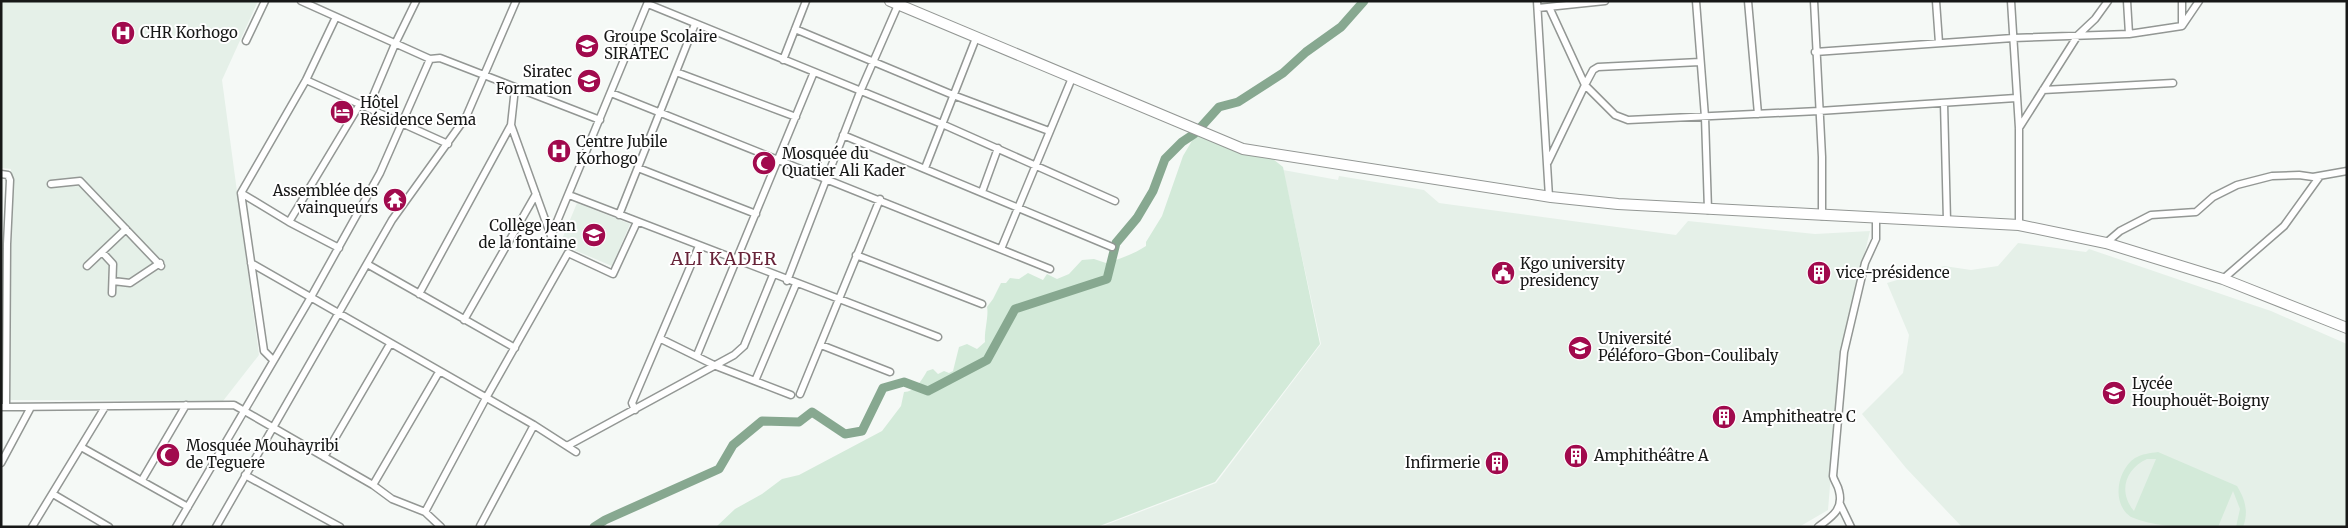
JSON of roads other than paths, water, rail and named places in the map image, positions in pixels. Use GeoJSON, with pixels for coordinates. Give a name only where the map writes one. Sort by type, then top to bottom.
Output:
{"type":"FeatureCollection","features":[{"type":"Feature","properties":{"kind":"main road"},"geometry":{"type":"LineString","coordinates":[[894,3],[1243,149],[1549,197],[1708,210],[2019,225],[2106,243],[2223,279],[2347,328]]}},
{"type":"Feature","properties":{"kind":"street"},"geometry":{"type":"LineString","coordinates":[[246,41],[265,1]]}},
{"type":"Feature","properties":{"kind":"street"},"geometry":{"type":"LineString","coordinates":[[301,1],[430,59],[440,58],[600,120]]}},
{"type":"Feature","properties":{"kind":"street"},"geometry":{"type":"LineString","coordinates":[[368,108],[395,44],[416,1]]}},
{"type":"Feature","properties":{"kind":"street"},"geometry":{"type":"LineString","coordinates":[[219,526],[272,428],[392,220],[466,117],[516,1]]}},
{"type":"Feature","properties":{"kind":"street"},"geometry":{"type":"LineString","coordinates":[[783,60],[806,1]]}},
{"type":"Feature","properties":{"kind":"street"},"geometry":{"type":"LineString","coordinates":[[1549,197],[1538,5],[1549,7],[1604,1]]}},
{"type":"Feature","properties":{"kind":"street"},"geometry":{"type":"LineString","coordinates":[[1696,1],[1708,210]]}},
{"type":"Feature","properties":{"kind":"street"},"geometry":{"type":"LineString","coordinates":[[1748,1],[1758,114]]}},
{"type":"Feature","properties":{"kind":"street"},"geometry":{"type":"LineString","coordinates":[[1814,1],[1822,216]]}},
{"type":"Feature","properties":{"kind":"street"},"geometry":{"type":"LineString","coordinates":[[1936,1],[1939,43]]}},
{"type":"Feature","properties":{"kind":"street"},"geometry":{"type":"LineString","coordinates":[[2011,1],[2019,128],[2019,225]]}},
{"type":"Feature","properties":{"kind":"street"},"geometry":{"type":"LineString","coordinates":[[2019,128],[2078,35],[2095,19],[2108,1]]}},
{"type":"Feature","properties":{"kind":"street"},"geometry":{"type":"LineString","coordinates":[[2127,1],[2129,34]]}},
{"type":"Feature","properties":{"kind":"street"},"geometry":{"type":"LineString","coordinates":[[2182,1],[2182,26]]}},
{"type":"Feature","properties":{"kind":"street"},"geometry":{"type":"LineString","coordinates":[[1815,52],[2013,38],[2129,34],[2182,26],[2199,1]]}},
{"type":"Feature","properties":{"kind":"street"},"geometry":{"type":"LineString","coordinates":[[511,125],[551,236],[648,3],[860,92],[942,124],[1036,164],[1115,201]]}},
{"type":"Feature","properties":{"kind":"street"},"geometry":{"type":"LineString","coordinates":[[787,281],[873,62],[894,3]]}},
{"type":"Feature","properties":{"kind":"street"},"geometry":{"type":"LineString","coordinates":[[1549,7],[1585,85],[1615,115],[1622,119],[1819,111],[2016,98]]}},
{"type":"Feature","properties":{"kind":"street"},"geometry":{"type":"LineString","coordinates":[[273,360],[264,351],[240,193],[306,80],[336,17]]}},
{"type":"Feature","properties":{"kind":"street"},"geometry":{"type":"LineString","coordinates":[[619,215],[695,24]]}},
{"type":"Feature","properties":{"kind":"street"},"geometry":{"type":"LineString","coordinates":[[795,29],[954,95],[1049,131]]}},
{"type":"Feature","properties":{"kind":"street"},"geometry":{"type":"LineString","coordinates":[[925,168],[976,38]]}},
{"type":"Feature","properties":{"kind":"street"},"geometry":{"type":"LineString","coordinates":[[176,527],[311,297],[380,173],[430,59]]}},
{"type":"Feature","properties":{"kind":"street"},"geometry":{"type":"LineString","coordinates":[[1548,163],[1593,70],[1598,67],[1700,62]]}},
{"type":"Feature","properties":{"kind":"street"},"geometry":{"type":"LineString","coordinates":[[676,72],[796,117]]}},
{"type":"Feature","properties":{"kind":"street"},"geometry":{"type":"LineString","coordinates":[[697,355],[814,72]]}},
{"type":"Feature","properties":{"kind":"street"},"geometry":{"type":"LineString","coordinates":[[1001,249],[1072,78]]}},
{"type":"Feature","properties":{"kind":"street"},"geometry":{"type":"LineString","coordinates":[[306,80],[448,144]]}},
{"type":"Feature","properties":{"kind":"street"},"geometry":{"type":"LineString","coordinates":[[2043,90],[2173,83]]}},
{"type":"Feature","properties":{"kind":"street"},"geometry":{"type":"LineString","coordinates":[[419,294],[511,125],[515,88]]}},
{"type":"Feature","properties":{"kind":"street"},"geometry":{"type":"LineString","coordinates":[[611,93],[1050,269]]}},
{"type":"Feature","properties":{"kind":"street"},"geometry":{"type":"LineString","coordinates":[[1944,103],[1947,222]]}},
{"type":"Feature","properties":{"kind":"street"},"geometry":{"type":"LineString","coordinates":[[289,222],[360,104]]}},
{"type":"Feature","properties":{"kind":"street"},"geometry":{"type":"LineString","coordinates":[[843,135],[1112,247]]}},
{"type":"Feature","properties":{"kind":"street"},"geometry":{"type":"LineString","coordinates":[[982,192],[998,148]]}},
{"type":"Feature","properties":{"kind":"street"},"geometry":{"type":"LineString","coordinates":[[638,168],[756,214]]}},
{"type":"Feature","properties":{"kind":"street"},"geometry":{"type":"LineString","coordinates":[[2106,243],[2134,223],[2151,215],[2196,212],[2213,197],[2237,185],[2272,176],[2320,176],[2347,172]]}},
{"type":"Feature","properties":{"kind":"street"},"geometry":{"type":"LineString","coordinates":[[1,174],[8,175],[10,178],[4,244],[4,407],[234,405],[373,485],[392,499],[425,512],[441,527]]}},
{"type":"Feature","properties":{"kind":"street"},"geometry":{"type":"LineString","coordinates":[[2223,279],[2284,226],[2320,176]]}},
{"type":"Feature","properties":{"kind":"street"},"geometry":{"type":"LineString","coordinates":[[51,184],[80,181],[161,265],[130,283],[112,281]]}},
{"type":"Feature","properties":{"kind":"street"},"geometry":{"type":"LineString","coordinates":[[240,193],[338,248]]}},
{"type":"Feature","properties":{"kind":"street"},"geometry":{"type":"LineString","coordinates":[[464,320],[536,194]]}},
{"type":"Feature","properties":{"kind":"street"},"geometry":{"type":"LineString","coordinates":[[569,195],[787,281],[938,337]]}},
{"type":"Feature","properties":{"kind":"street"},"geometry":{"type":"LineString","coordinates":[[800,394],[880,200]]}},
{"type":"Feature","properties":{"kind":"street"},"geometry":{"type":"LineString","coordinates":[[1818,527],[1838,512],[1840,504],[1840,493],[1833,476],[1842,364],[1865,263],[1876,240],[1876,218]]}},
{"type":"Feature","properties":{"kind":"street"},"geometry":{"type":"LineString","coordinates":[[425,512],[486,398],[568,253],[613,274],[637,222]]}},
{"type":"Feature","properties":{"kind":"street"},"geometry":{"type":"LineString","coordinates":[[87,266],[126,229]]}},
{"type":"Feature","properties":{"kind":"street"},"geometry":{"type":"LineString","coordinates":[[635,410],[632,403],[661,339],[699,246]]}},
{"type":"Feature","properties":{"kind":"street"},"geometry":{"type":"LineString","coordinates":[[102,252],[113,264],[112,293]]}},
{"type":"Feature","properties":{"kind":"street"},"geometry":{"type":"LineString","coordinates":[[856,255],[982,304]]}},
{"type":"Feature","properties":{"kind":"street"},"geometry":{"type":"LineString","coordinates":[[251,263],[534,425],[576,452]]}},
{"type":"Feature","properties":{"kind":"street"},"geometry":{"type":"LineString","coordinates":[[367,264],[515,348]]}},
{"type":"Feature","properties":{"kind":"street"},"geometry":{"type":"LineString","coordinates":[[567,446],[734,356],[744,346],[773,275]]}},
{"type":"Feature","properties":{"kind":"street"},"geometry":{"type":"LineString","coordinates":[[756,381],[796,284]]}},
{"type":"Feature","properties":{"kind":"street"},"geometry":{"type":"LineString","coordinates":[[661,339],[697,355],[716,366],[791,395]]}},
{"type":"Feature","properties":{"kind":"street"},"geometry":{"type":"LineString","coordinates":[[324,457],[390,344]]}},
{"type":"Feature","properties":{"kind":"street"},"geometry":{"type":"LineString","coordinates":[[820,345],[890,372]]}},
{"type":"Feature","properties":{"kind":"street"},"geometry":{"type":"LineString","coordinates":[[373,485],[439,372]]}},
{"type":"Feature","properties":{"kind":"street"},"geometry":{"type":"LineString","coordinates":[[142,480],[186,405]]}},
{"type":"Feature","properties":{"kind":"street"},"geometry":{"type":"LineString","coordinates":[[1,463],[31,407]]}},
{"type":"Feature","properties":{"kind":"street"},"geometry":{"type":"LineString","coordinates":[[32,527],[105,407]]}},
{"type":"Feature","properties":{"kind":"street"},"geometry":{"type":"LineString","coordinates":[[480,526],[534,425]]}},
{"type":"Feature","properties":{"kind":"street"},"geometry":{"type":"LineString","coordinates":[[81,446],[188,507]]}},
{"type":"Feature","properties":{"kind":"street"},"geometry":{"type":"LineString","coordinates":[[245,476],[340,527]]}},
{"type":"Feature","properties":{"kind":"street"},"geometry":{"type":"LineString","coordinates":[[53,494],[109,527]]}},
{"type":"Feature","properties":{"kind":"street"},"geometry":{"type":"LineString","coordinates":[[1840,504],[1851,527]]}},
{"type":"Feature","properties":{"kind":"waterway"},"geometry":{"type":"LineString","coordinates":[[1200,128],[1219,107],[1238,102],[1283,73],[1306,52],[1341,27],[1364,1]]}},
{"type":"Feature","properties":{"kind":"waterway"},"geometry":{"type":"LineString","coordinates":[[594,527],[605,520],[719,469],[733,445],[762,421],[799,422],[812,412],[845,434],[862,431],[883,388],[904,382],[928,391],[987,360],[1015,309],[1107,279],[1116,243],[1137,218],[1153,191],[1165,159],[1182,142],[1194,134]]}},
{"type":"Feature","properties":{"kind":"place","name":"CHR Korhogo"},"geometry":{"type":"Point","coordinates":[123,33]}},
{"type":"Feature","properties":{"kind":"place","name":"Groupe Scolaire SIRATEC"},"geometry":{"type":"Point","coordinates":[587,46]}},
{"type":"Feature","properties":{"kind":"place","name":"Siratec Formation"},"geometry":{"type":"Point","coordinates":[589,81]}},
{"type":"Feature","properties":{"kind":"place","name":"Hôtel Résidence Sema"},"geometry":{"type":"Point","coordinates":[342,112]}},
{"type":"Feature","properties":{"kind":"place","name":"Centre Jubile Korhogo"},"geometry":{"type":"Point","coordinates":[559,151]}},
{"type":"Feature","properties":{"kind":"place","name":"Mosquée du Quatier Ali Kader"},"geometry":{"type":"Point","coordinates":[764,163]}},
{"type":"Feature","properties":{"kind":"place","name":"Assemblée des vainqueurs"},"geometry":{"type":"Point","coordinates":[395,200]}},
{"type":"Feature","properties":{"kind":"place","name":"Collège Jean de la fontaine"},"geometry":{"type":"Point","coordinates":[594,235]}},
{"type":"Feature","properties":{"kind":"place","name":"Kgo university presidency"},"geometry":{"type":"Point","coordinates":[1503,273]}},
{"type":"Feature","properties":{"kind":"place","name":"vice-présidence"},"geometry":{"type":"Point","coordinates":[1819,273]}},
{"type":"Feature","properties":{"kind":"place","name":"Université Péléforo-Gbon-Coulibaly"},"geometry":{"type":"Point","coordinates":[1580,348]}},
{"type":"Feature","properties":{"kind":"place","name":"Lycée Houphouët-Boigny"},"geometry":{"type":"Point","coordinates":[2114,393]}},
{"type":"Feature","properties":{"kind":"place","name":"Amphitheatre C"},"geometry":{"type":"Point","coordinates":[1724,417]}},
{"type":"Feature","properties":{"kind":"place","name":"Mosquée Mouhayribi de Teguere"},"geometry":{"type":"Point","coordinates":[168,455]}},
{"type":"Feature","properties":{"kind":"place","name":"Amphithéâtre A"},"geometry":{"type":"Point","coordinates":[1576,456]}},
{"type":"Feature","properties":{"kind":"place","name":"Infirmerie"},"geometry":{"type":"Point","coordinates":[1497,463]}},
{"type":"Feature","properties":{"kind":"district","name":"ALI KADER"},"geometry":{"type":"Point","coordinates":[724,259]}}]}
